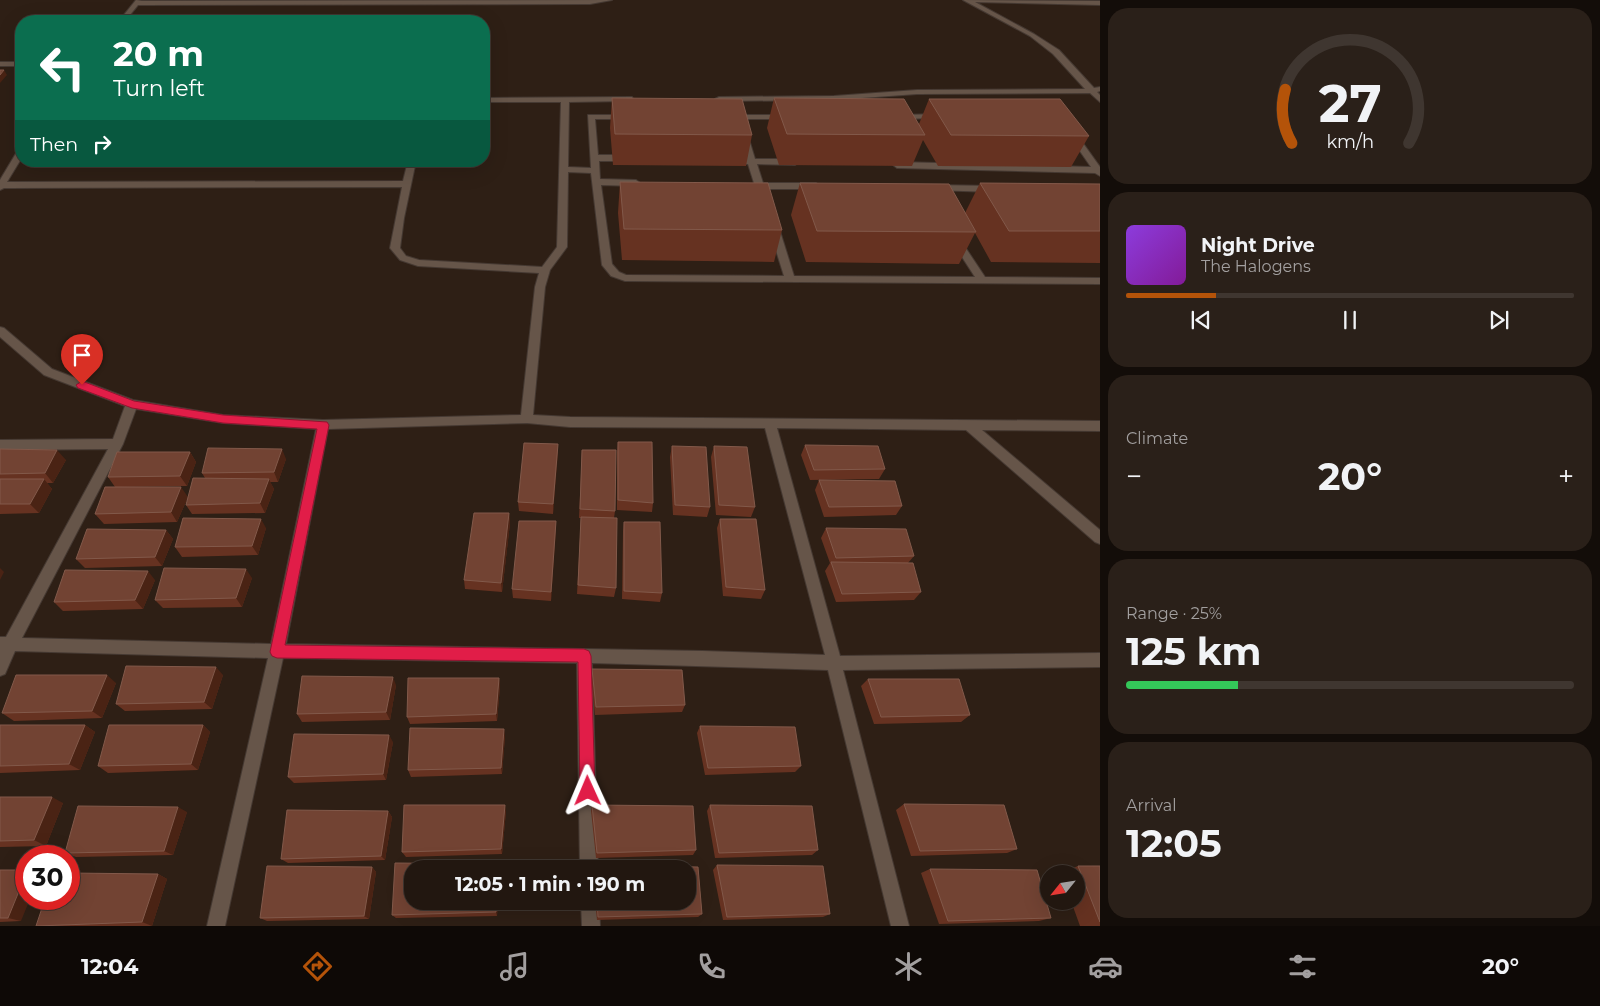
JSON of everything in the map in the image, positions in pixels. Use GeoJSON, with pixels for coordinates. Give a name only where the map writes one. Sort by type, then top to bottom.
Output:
{"type":"FeatureCollection","features":[{"type":"Feature","properties":{"kind":"street"},"geometry":{"type":"LineString","coordinates":[[127,15],[137,2],[609,0]]}},
{"type":"Feature","properties":{"kind":"street"},"geometry":{"type":"LineString","coordinates":[[966,0],[1100,3]]}},
{"type":"Feature","properties":{"kind":"street"},"geometry":{"type":"LineString","coordinates":[[966,0],[1032,35],[1056,52],[1098,91],[1100,100]]}},
{"type":"Feature","properties":{"kind":"street"},"geometry":{"type":"LineString","coordinates":[[0,64],[15,64]]}},
{"type":"Feature","properties":{"kind":"street"},"geometry":{"type":"LineString","coordinates":[[714,99],[834,98],[917,92],[1098,91]]}},
{"type":"Feature","properties":{"kind":"street"},"geometry":{"type":"LineString","coordinates":[[490,100],[635,99]]}},
{"type":"Feature","properties":{"kind":"street"},"geometry":{"type":"LineString","coordinates":[[527,419],[540,287],[545,270],[562,247],[565,100]]}},
{"type":"Feature","properties":{"kind":"street"},"geometry":{"type":"LineString","coordinates":[[895,126],[892,118],[949,116]]}},
{"type":"Feature","properties":{"kind":"street"},"geometry":{"type":"LineString","coordinates":[[634,117],[591,117],[595,176],[607,265],[615,274],[625,278],[1100,281]]}},
{"type":"Feature","properties":{"kind":"street"},"geometry":{"type":"LineString","coordinates":[[719,117],[796,117]]}},
{"type":"Feature","properties":{"kind":"street"},"geometry":{"type":"LineString","coordinates":[[738,117],[766,204]]}},
{"type":"Feature","properties":{"kind":"street"},"geometry":{"type":"LineString","coordinates":[[1066,124],[1099,172]]}},
{"type":"Feature","properties":{"kind":"street"},"geometry":{"type":"LineString","coordinates":[[594,158],[633,158]]}},
{"type":"Feature","properties":{"kind":"street"},"geometry":{"type":"LineString","coordinates":[[0,186],[15,161]]}},
{"type":"Feature","properties":{"kind":"street"},"geometry":{"type":"LineString","coordinates":[[722,161],[801,163]]}},
{"type":"Feature","properties":{"kind":"street"},"geometry":{"type":"LineString","coordinates":[[890,165],[909,161],[1099,172]]}},
{"type":"Feature","properties":{"kind":"street"},"geometry":{"type":"LineString","coordinates":[[0,167],[11,167]]}},
{"type":"Feature","properties":{"kind":"street"},"geometry":{"type":"LineString","coordinates":[[410,167],[395,248],[403,258],[418,263],[545,270]]}},
{"type":"Feature","properties":{"kind":"street"},"geometry":{"type":"LineString","coordinates":[[564,169],[595,176],[644,183]]}},
{"type":"Feature","properties":{"kind":"street"},"geometry":{"type":"LineString","coordinates":[[0,186],[406,184]]}},
{"type":"Feature","properties":{"kind":"street"},"geometry":{"type":"LineString","coordinates":[[740,185],[826,186]]}},
{"type":"Feature","properties":{"kind":"street"},"geometry":{"type":"LineString","coordinates":[[921,188],[1001,189]]}},
{"type":"Feature","properties":{"kind":"street"},"geometry":{"type":"LineString","coordinates":[[772,223],[790,279]]}},
{"type":"Feature","properties":{"kind":"street"},"geometry":{"type":"LineString","coordinates":[[952,234],[982,280]]}},
{"type":"Feature","properties":{"kind":"street"},"geometry":{"type":"LineString","coordinates":[[0,331],[48,372],[132,404],[223,419],[323,425],[527,419],[570,422],[1100,426]]}},
{"type":"Feature","properties":{"kind":"street"},"geometry":{"type":"LineString","coordinates":[[0,669],[6,644],[117,444],[132,404]]}},
{"type":"Feature","properties":{"kind":"street"},"geometry":{"type":"LineString","coordinates":[[770,423],[834,663],[900,926]]}},
{"type":"Feature","properties":{"kind":"street"},"geometry":{"type":"LineString","coordinates":[[216,926],[277,652],[323,425]]}},
{"type":"Feature","properties":{"kind":"street"},"geometry":{"type":"LineString","coordinates":[[969,425],[1100,538]]}},
{"type":"Feature","properties":{"kind":"street"},"geometry":{"type":"LineString","coordinates":[[0,445],[117,444]]}},
{"type":"Feature","properties":{"kind":"street"},"geometry":{"type":"LineString","coordinates":[[6,644],[277,652],[584,656],[834,663],[1100,660]]}},
{"type":"Feature","properties":{"kind":"street"},"geometry":{"type":"LineString","coordinates":[[584,656],[589,860]]}},
{"type":"Feature","properties":{"kind":"street"},"geometry":{"type":"LineString","coordinates":[[590,910],[590,926]]}},
{"type":"Feature","properties":{"kind":"building"},"geometry":{"type":"Polygon","coordinates":[[[612,98],[742,99],[752,135],[615,134],[612,98]]]}},
{"type":"Feature","properties":{"kind":"building"},"geometry":{"type":"Polygon","coordinates":[[[774,98],[904,99],[925,135],[787,134],[774,98]]]}},
{"type":"Feature","properties":{"kind":"building"},"geometry":{"type":"Polygon","coordinates":[[[929,99],[1060,99],[1089,136],[951,135],[929,99]]]}},
{"type":"Feature","properties":{"kind":"building"},"geometry":{"type":"Polygon","coordinates":[[[620,182],[768,183],[782,230],[624,229],[620,182]]]}},
{"type":"Feature","properties":{"kind":"building"},"geometry":{"type":"Polygon","coordinates":[[[800,183],[949,184],[976,232],[817,231],[800,183]]]}},
{"type":"Feature","properties":{"kind":"building"},"geometry":{"type":"Polygon","coordinates":[[[980,183],[1100,184],[1100,231],[1009,231],[980,183]]]}},
{"type":"Feature","properties":{"kind":"building"},"geometry":{"type":"Polygon","coordinates":[[[618,442],[652,442],[653,503],[618,500],[618,442]]]}},
{"type":"Feature","properties":{"kind":"building"},"geometry":{"type":"Polygon","coordinates":[[[524,443],[558,444],[553,504],[518,502],[524,443]]]}},
{"type":"Feature","properties":{"kind":"building"},"geometry":{"type":"Polygon","coordinates":[[[805,445],[878,446],[885,469],[814,470],[805,445]]]}},
{"type":"Feature","properties":{"kind":"building"},"geometry":{"type":"Polygon","coordinates":[[[672,446],[706,447],[710,507],[675,505],[672,446]]]}},
{"type":"Feature","properties":{"kind":"building"},"geometry":{"type":"Polygon","coordinates":[[[714,446],[747,447],[755,507],[719,505],[714,446]]]}},
{"type":"Feature","properties":{"kind":"building"},"geometry":{"type":"Polygon","coordinates":[[[208,448],[282,449],[274,472],[202,473],[208,448]]]}},
{"type":"Feature","properties":{"kind":"building"},"geometry":{"type":"Polygon","coordinates":[[[0,449],[57,450],[45,473],[0,474],[0,449]]]}},
{"type":"Feature","properties":{"kind":"building"},"geometry":{"type":"Polygon","coordinates":[[[582,450],[616,450],[615,511],[580,509],[582,450]]]}},
{"type":"Feature","properties":{"kind":"building"},"geometry":{"type":"Polygon","coordinates":[[[117,452],[190,452],[180,476],[108,477],[117,452]]]}},
{"type":"Feature","properties":{"kind":"building"},"geometry":{"type":"Polygon","coordinates":[[[193,478],[269,479],[260,503],[186,505],[193,478]]]}},
{"type":"Feature","properties":{"kind":"building"},"geometry":{"type":"Polygon","coordinates":[[[0,479],[44,479],[30,504],[0,504],[0,479]]]}},
{"type":"Feature","properties":{"kind":"building"},"geometry":{"type":"Polygon","coordinates":[[[819,480],[895,481],[902,506],[829,507],[819,480]]]}},
{"type":"Feature","properties":{"kind":"building"},"geometry":{"type":"Polygon","coordinates":[[[105,487],[181,487],[171,512],[95,514],[105,487]]]}},
{"type":"Feature","properties":{"kind":"building"},"geometry":{"type":"Polygon","coordinates":[[[474,513],[509,513],[501,583],[464,580],[474,513]]]}},
{"type":"Feature","properties":{"kind":"building"},"geometry":{"type":"Polygon","coordinates":[[[581,517],[617,518],[616,588],[578,585],[581,517]]]}},
{"type":"Feature","properties":{"kind":"building"},"geometry":{"type":"Polygon","coordinates":[[[183,518],[261,519],[252,546],[175,547],[183,518]]]}},
{"type":"Feature","properties":{"kind":"building"},"geometry":{"type":"Polygon","coordinates":[[[720,519],[756,519],[765,590],[726,587],[720,519]]]}},
{"type":"Feature","properties":{"kind":"building"},"geometry":{"type":"Polygon","coordinates":[[[519,521],[556,521],[551,592],[512,589],[519,521]]]}},
{"type":"Feature","properties":{"kind":"building"},"geometry":{"type":"Polygon","coordinates":[[[624,522],[660,522],[662,593],[624,591],[624,522]]]}},
{"type":"Feature","properties":{"kind":"building"},"geometry":{"type":"Polygon","coordinates":[[[826,528],[906,529],[914,556],[836,558],[826,528]]]}},
{"type":"Feature","properties":{"kind":"building"},"geometry":{"type":"Polygon","coordinates":[[[87,529],[166,530],[155,557],[76,559],[87,529]]]}},
{"type":"Feature","properties":{"kind":"building"},"geometry":{"type":"Polygon","coordinates":[[[831,562],[913,563],[921,592],[842,594],[831,562]]]}},
{"type":"Feature","properties":{"kind":"building"},"geometry":{"type":"Polygon","coordinates":[[[164,568],[246,569],[236,598],[155,600],[164,568]]]}},
{"type":"Feature","properties":{"kind":"building"},"geometry":{"type":"Polygon","coordinates":[[[65,570],[148,571],[135,600],[54,602],[65,570]]]}},
{"type":"Feature","properties":{"kind":"building"},"geometry":{"type":"Polygon","coordinates":[[[126,666],[216,667],[204,702],[116,704],[126,666]]]}},
{"type":"Feature","properties":{"kind":"building"},"geometry":{"type":"Polygon","coordinates":[[[592,669],[682,670],[685,705],[596,707],[592,669]]]}},
{"type":"Feature","properties":{"kind":"building"},"geometry":{"type":"Polygon","coordinates":[[[16,675],[107,675],[92,711],[2,713],[16,675]]]}},
{"type":"Feature","properties":{"kind":"building"},"geometry":{"type":"Polygon","coordinates":[[[302,676],[393,677],[386,712],[297,714],[302,676]]]}},
{"type":"Feature","properties":{"kind":"building"},"geometry":{"type":"Polygon","coordinates":[[[408,678],[499,678],[496,714],[407,717],[408,678]]]}},
{"type":"Feature","properties":{"kind":"building"},"geometry":{"type":"Polygon","coordinates":[[[868,679],[959,679],[970,715],[881,717],[868,679]]]}},
{"type":"Feature","properties":{"kind":"building"},"geometry":{"type":"Polygon","coordinates":[[[0,725],[85,725],[69,764],[0,766],[0,725]]]}},
{"type":"Feature","properties":{"kind":"building"},"geometry":{"type":"Polygon","coordinates":[[[109,725],[203,725],[191,764],[98,766],[109,725]]]}},
{"type":"Feature","properties":{"kind":"building"},"geometry":{"type":"Polygon","coordinates":[[[700,726],[795,727],[801,766],[708,768],[700,726]]]}},
{"type":"Feature","properties":{"kind":"building"},"geometry":{"type":"Polygon","coordinates":[[[410,728],[504,729],[501,768],[408,770],[410,728]]]}},
{"type":"Feature","properties":{"kind":"building"},"geometry":{"type":"Polygon","coordinates":[[[294,734],[389,735],[383,774],[288,777],[294,734]]]}},
{"type":"Feature","properties":{"kind":"building"},"geometry":{"type":"Polygon","coordinates":[[[0,797],[52,797],[34,840],[0,841],[0,797]]]}},
{"type":"Feature","properties":{"kind":"building"},"geometry":{"type":"Polygon","coordinates":[[[904,804],[1004,805],[1017,849],[920,851],[904,804]]]}},
{"type":"Feature","properties":{"kind":"building"},"geometry":{"type":"Polygon","coordinates":[[[404,805],[505,805],[501,849],[402,852],[404,805]]]}},
{"type":"Feature","properties":{"kind":"building"},"geometry":{"type":"Polygon","coordinates":[[[592,805],[693,806],[696,850],[597,853],[592,805]]]}},
{"type":"Feature","properties":{"kind":"building"},"geometry":{"type":"Polygon","coordinates":[[[710,805],[812,806],[818,850],[719,853],[710,805]]]}},
{"type":"Feature","properties":{"kind":"building"},"geometry":{"type":"Polygon","coordinates":[[[78,806],[178,807],[164,851],[80,853],[80,845],[67,845],[78,806]]]}},
{"type":"Feature","properties":{"kind":"building"},"geometry":{"type":"Polygon","coordinates":[[[287,810],[388,811],[381,856],[281,859],[287,810]]]}},
{"type":"Feature","properties":{"kind":"building"},"geometry":{"type":"Polygon","coordinates":[[[395,863],[404,863],[404,910],[496,910],[496,912],[392,915],[395,863]]]}},
{"type":"Feature","properties":{"kind":"building"},"geometry":{"type":"Polygon","coordinates":[[[717,865],[823,866],[830,914],[727,917],[717,865]]]}},
{"type":"Feature","properties":{"kind":"building"},"geometry":{"type":"Polygon","coordinates":[[[267,866],[372,867],[364,916],[260,918],[267,866]]]}},
{"type":"Feature","properties":{"kind":"building"},"geometry":{"type":"Polygon","coordinates":[[[1085,866],[1100,866],[1100,922],[1085,884],[1085,866]]]}},
{"type":"Feature","properties":{"kind":"building"},"geometry":{"type":"Polygon","coordinates":[[[696,867],[698,867],[702,914],[598,917],[598,910],[696,910],[696,867]]]}},
{"type":"Feature","properties":{"kind":"building"},"geometry":{"type":"Polygon","coordinates":[[[930,869],[1037,870],[1040,880],[1040,910],[1049,910],[1051,918],[948,921],[930,869]]]}},
{"type":"Feature","properties":{"kind":"building"},"geometry":{"type":"Polygon","coordinates":[[[0,870],[15,870],[15,901],[8,918],[0,918],[0,870]]]}},
{"type":"Feature","properties":{"kind":"building"},"geometry":{"type":"Polygon","coordinates":[[[80,873],[158,874],[142,922],[36,926],[41,910],[80,910],[80,873]]]}},
{"type":"Feature","properties":{"kind":"route"},"geometry":{"type":"LineString","coordinates":[[82,385],[132,404],[223,419],[323,425],[277,652],[584,656],[588,791]]}}]}
